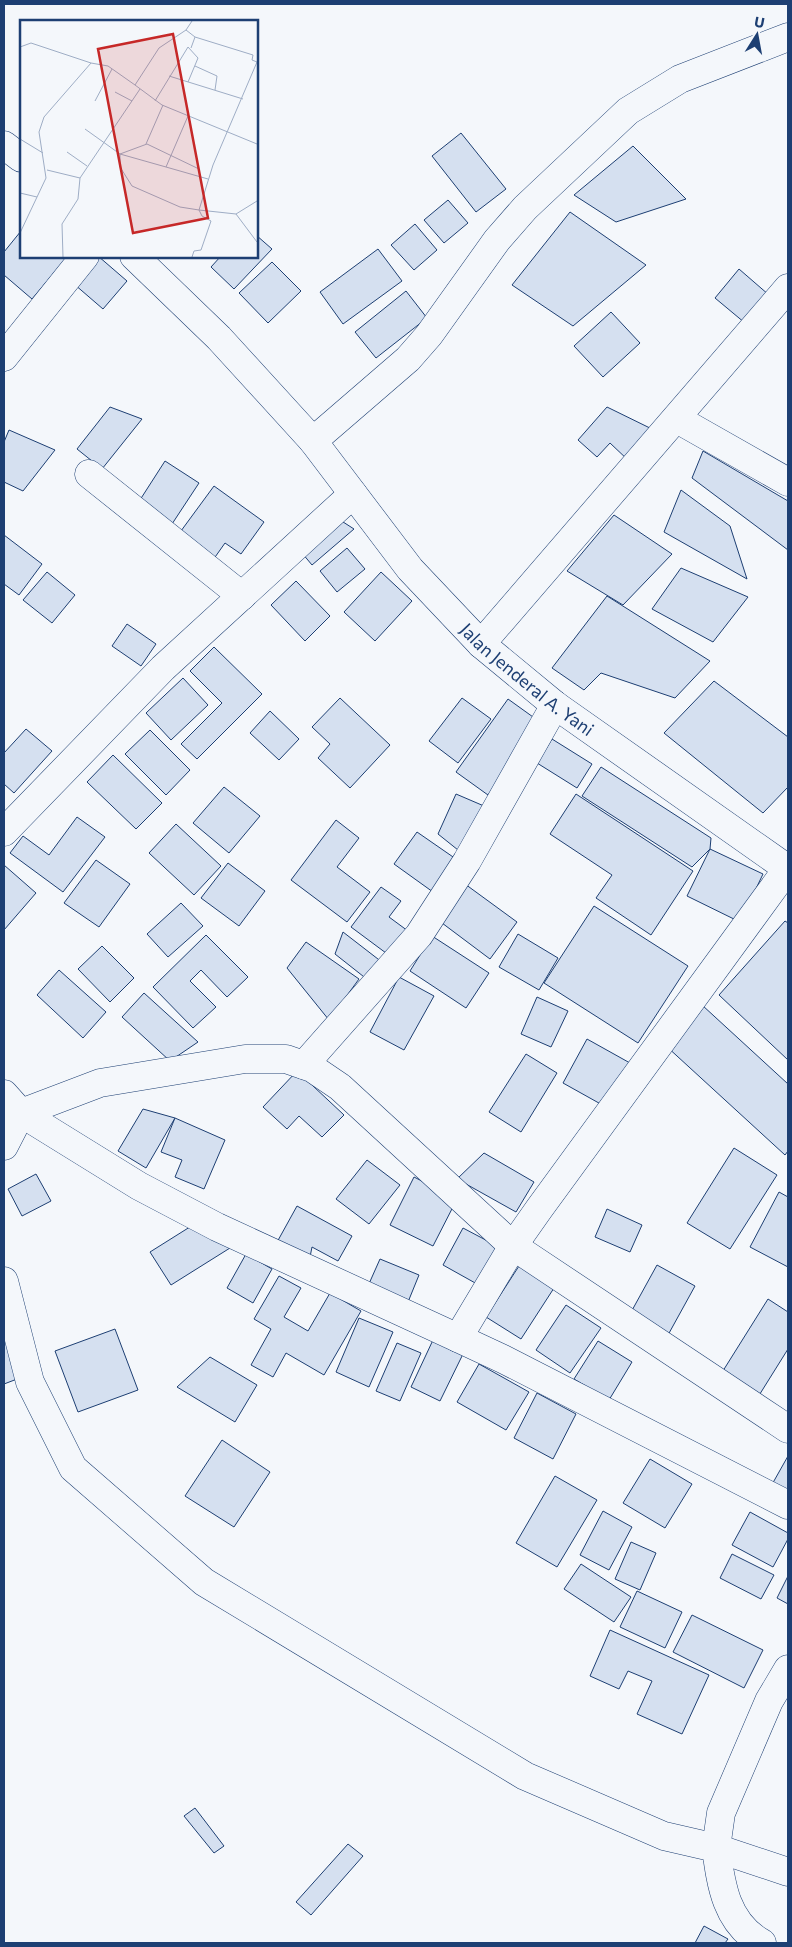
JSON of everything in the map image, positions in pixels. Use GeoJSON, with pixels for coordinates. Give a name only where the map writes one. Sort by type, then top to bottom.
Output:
{"type":"FeatureCollection","features":[{"type":"Feature","properties":{"kind":"main road"},"geometry":{"type":"LineString","coordinates":[[313,441],[408,359],[429,335],[508,227],[525,208],[628,111],[680,79],[788,37]]}},
{"type":"Feature","properties":{"kind":"main road"},"geometry":{"type":"LineString","coordinates":[[4,357],[83,258]]}},
{"type":"Feature","properties":{"kind":"main road","name":"Jalan Jenderal A. Yani"},"geometry":{"type":"LineString","coordinates":[[136,258],[219,338],[313,441],[410,569],[482,644],[555,705],[788,868]]}},
{"type":"Feature","properties":{"kind":"main road"},"geometry":{"type":"LineString","coordinates":[[482,644],[788,288]]}},
{"type":"Feature","properties":{"kind":"main road"},"geometry":{"type":"LineString","coordinates":[[677,419],[788,482]]}},
{"type":"Feature","properties":{"kind":"main road"},"geometry":{"type":"LineString","coordinates":[[90,474],[242,596]]}},
{"type":"Feature","properties":{"kind":"main road"},"geometry":{"type":"LineString","coordinates":[[4,832],[163,668],[353,494]]}},
{"type":"Feature","properties":{"kind":"main road"},"geometry":{"type":"LineString","coordinates":[[304,1065],[419,935],[467,862],[555,705]]}},
{"type":"Feature","properties":{"kind":"main road"},"geometry":{"type":"LineString","coordinates":[[458,1338],[513,1246],[788,868]]}},
{"type":"Feature","properties":{"kind":"main road"},"geometry":{"type":"LineString","coordinates":[[12,1104],[100,1083],[181,1068],[245,1059],[286,1059],[304,1065],[340,1087],[513,1246],[788,1429]]}},
{"type":"Feature","properties":{"kind":"main road"},"geometry":{"type":"LineString","coordinates":[[4,1146],[12,1104]]}},
{"type":"Feature","properties":{"kind":"main road"},"geometry":{"type":"LineString","coordinates":[[12,1104],[139,1186],[182,1209],[537,1376],[788,1505]]}},
{"type":"Feature","properties":{"kind":"main road"},"geometry":{"type":"LineString","coordinates":[[4,1282],[30,1382],[73,1468],[204,1582],[525,1776],[664,1836],[716,1848],[788,1872]]}},
{"type":"Feature","properties":{"kind":"main road"},"geometry":{"type":"LineString","coordinates":[[762,1943],[746,1931],[728,1908],[722,1891],[716,1848],[721,1813],[769,1701],[788,1669]]}},
{"type":"Feature","properties":{"kind":"building"},"geometry":{"type":"Polygon","coordinates":[[[461,133],[506,189],[476,212],[432,156],[461,133]]]}},
{"type":"Feature","properties":{"kind":"building"},"geometry":{"type":"Polygon","coordinates":[[[633,146],[686,199],[616,222],[574,195],[633,146]]]}},
{"type":"Feature","properties":{"kind":"building"},"geometry":{"type":"Polygon","coordinates":[[[448,200],[468,223],[444,243],[424,220],[448,200]]]}},
{"type":"Feature","properties":{"kind":"building"},"geometry":{"type":"Polygon","coordinates":[[[570,212],[646,265],[573,326],[512,285],[570,212]]]}},
{"type":"Feature","properties":{"kind":"building"},"geometry":{"type":"Polygon","coordinates":[[[415,224],[437,250],[414,270],[391,245],[415,224]]]}},
{"type":"Feature","properties":{"kind":"building"},"geometry":{"type":"Polygon","coordinates":[[[20,232],[20,258],[66,258],[32,299],[4,275],[4,252],[20,232]]]}},
{"type":"Feature","properties":{"kind":"building"},"geometry":{"type":"Polygon","coordinates":[[[258,237],[272,249],[234,289],[211,267],[219,258],[258,258],[258,237]]]}},
{"type":"Feature","properties":{"kind":"building"},"geometry":{"type":"Polygon","coordinates":[[[378,249],[402,281],[343,324],[320,292],[378,249]]]}},
{"type":"Feature","properties":{"kind":"building"},"geometry":{"type":"Polygon","coordinates":[[[96,258],[100,258],[127,281],[103,309],[74,284],[96,258]]]}},
{"type":"Feature","properties":{"kind":"building"},"geometry":{"type":"Polygon","coordinates":[[[272,262],[301,291],[268,323],[239,293],[272,262]]]}},
{"type":"Feature","properties":{"kind":"building"},"geometry":{"type":"Polygon","coordinates":[[[739,269],[769,295],[745,323],[715,298],[739,269]]]}},
{"type":"Feature","properties":{"kind":"building"},"geometry":{"type":"Polygon","coordinates":[[[406,291],[427,318],[376,358],[355,332],[406,291]]]}},
{"type":"Feature","properties":{"kind":"building"},"geometry":{"type":"Polygon","coordinates":[[[611,312],[640,343],[603,377],[574,346],[611,312]]]}},
{"type":"Feature","properties":{"kind":"building"},"geometry":{"type":"Polygon","coordinates":[[[110,407],[142,419],[102,469],[77,449],[110,407]]]}},
{"type":"Feature","properties":{"kind":"building"},"geometry":{"type":"Polygon","coordinates":[[[607,407],[656,431],[629,461],[610,443],[597,457],[578,440],[607,407]]]}},
{"type":"Feature","properties":{"kind":"building"},"geometry":{"type":"Polygon","coordinates":[[[9,430],[55,450],[23,491],[4,482],[4,442],[9,430]]]}},
{"type":"Feature","properties":{"kind":"building"},"geometry":{"type":"Polygon","coordinates":[[[703,451],[788,501],[788,550],[692,478],[703,451]]]}},
{"type":"Feature","properties":{"kind":"building"},"geometry":{"type":"Polygon","coordinates":[[[165,461],[199,483],[172,524],[138,503],[165,461]]]}},
{"type":"Feature","properties":{"kind":"building"},"geometry":{"type":"Polygon","coordinates":[[[214,486],[264,522],[241,554],[225,543],[213,560],[178,535],[214,486]]]}},
{"type":"Feature","properties":{"kind":"building"},"geometry":{"type":"Polygon","coordinates":[[[681,490],[730,526],[747,579],[664,532],[681,490]]]}},
{"type":"Feature","properties":{"kind":"building"},"geometry":{"type":"Polygon","coordinates":[[[614,515],[672,554],[623,605],[567,571],[614,515]]]}},
{"type":"Feature","properties":{"kind":"building"},"geometry":{"type":"Polygon","coordinates":[[[340,520],[354,529],[312,565],[302,553],[340,520]]]}},
{"type":"Feature","properties":{"kind":"building"},"geometry":{"type":"Polygon","coordinates":[[[4,535],[42,564],[19,595],[4,584],[4,535]]]}},
{"type":"Feature","properties":{"kind":"building"},"geometry":{"type":"Polygon","coordinates":[[[347,548],[365,569],[337,592],[320,571],[347,548]]]}},
{"type":"Feature","properties":{"kind":"building"},"geometry":{"type":"Polygon","coordinates":[[[681,568],[748,597],[713,642],[652,609],[681,568]]]}},
{"type":"Feature","properties":{"kind":"building"},"geometry":{"type":"Polygon","coordinates":[[[47,572],[75,595],[52,623],[23,600],[47,572]]]}},
{"type":"Feature","properties":{"kind":"building"},"geometry":{"type":"Polygon","coordinates":[[[381,572],[412,601],[375,641],[344,612],[381,572]]]}},
{"type":"Feature","properties":{"kind":"building"},"geometry":{"type":"Polygon","coordinates":[[[296,581],[330,616],[305,641],[271,605],[296,581]]]}},
{"type":"Feature","properties":{"kind":"building"},"geometry":{"type":"Polygon","coordinates":[[[607,596],[710,661],[675,698],[601,673],[584,690],[552,668],[607,596]]]}},
{"type":"Feature","properties":{"kind":"building"},"geometry":{"type":"Polygon","coordinates":[[[127,624],[156,644],[141,666],[112,646],[127,624]]]}},
{"type":"Feature","properties":{"kind":"building"},"geometry":{"type":"Polygon","coordinates":[[[214,647],[262,694],[197,759],[181,744],[222,703],[190,671],[214,647]]]}},
{"type":"Feature","properties":{"kind":"building"},"geometry":{"type":"Polygon","coordinates":[[[183,678],[208,705],[171,740],[146,713],[183,678]]]}},
{"type":"Feature","properties":{"kind":"building"},"geometry":{"type":"Polygon","coordinates":[[[714,681],[788,737],[788,787],[763,813],[664,733],[714,681]]]}},
{"type":"Feature","properties":{"kind":"building"},"geometry":{"type":"Polygon","coordinates":[[[340,698],[390,745],[350,788],[318,758],[330,744],[312,727],[340,698]]]}},
{"type":"Feature","properties":{"kind":"building"},"geometry":{"type":"Polygon","coordinates":[[[462,698],[491,719],[458,763],[429,741],[462,698]]]}},
{"type":"Feature","properties":{"kind":"building"},"geometry":{"type":"Polygon","coordinates":[[[508,699],[540,722],[488,795],[456,772],[508,699]]]}},
{"type":"Feature","properties":{"kind":"building"},"geometry":{"type":"Polygon","coordinates":[[[270,711],[299,739],[279,760],[250,733],[270,711]]]}},
{"type":"Feature","properties":{"kind":"building"},"geometry":{"type":"Polygon","coordinates":[[[26,729],[52,751],[14,793],[4,784],[4,753],[26,729]]]}},
{"type":"Feature","properties":{"kind":"building"},"geometry":{"type":"Polygon","coordinates":[[[150,730],[190,770],[166,795],[125,754],[150,730]]]}},
{"type":"Feature","properties":{"kind":"building"},"geometry":{"type":"Polygon","coordinates":[[[552,739],[592,764],[577,788],[537,763],[552,739]]]}},
{"type":"Feature","properties":{"kind":"building"},"geometry":{"type":"Polygon","coordinates":[[[113,755],[162,803],[136,829],[87,782],[113,755]]]}},
{"type":"Feature","properties":{"kind":"building"},"geometry":{"type":"Polygon","coordinates":[[[601,767],[711,838],[710,849],[692,867],[582,796],[601,767]]]}},
{"type":"Feature","properties":{"kind":"building"},"geometry":{"type":"Polygon","coordinates":[[[224,787],[260,816],[229,853],[193,823],[224,787]]]}},
{"type":"Feature","properties":{"kind":"building"},"geometry":{"type":"Polygon","coordinates":[[[456,794],[484,806],[463,854],[438,834],[456,794]]]}},
{"type":"Feature","properties":{"kind":"building"},"geometry":{"type":"Polygon","coordinates":[[[576,794],[693,871],[651,935],[596,898],[612,875],[550,834],[576,794]]]}},
{"type":"Feature","properties":{"kind":"building"},"geometry":{"type":"Polygon","coordinates":[[[77,817],[105,837],[63,892],[10,853],[23,836],[49,855],[77,817]]]}},
{"type":"Feature","properties":{"kind":"building"},"geometry":{"type":"Polygon","coordinates":[[[336,820],[359,838],[337,867],[370,892],[347,922],[291,880],[336,820]]]}},
{"type":"Feature","properties":{"kind":"building"},"geometry":{"type":"Polygon","coordinates":[[[176,824],[221,866],[194,895],[149,853],[176,824]]]}},
{"type":"Feature","properties":{"kind":"building"},"geometry":{"type":"Polygon","coordinates":[[[417,832],[456,859],[433,892],[394,864],[417,832]]]}},
{"type":"Feature","properties":{"kind":"building"},"geometry":{"type":"Polygon","coordinates":[[[710,849],[763,874],[740,922],[687,896],[710,849]]]}},
{"type":"Feature","properties":{"kind":"building"},"geometry":{"type":"Polygon","coordinates":[[[96,860],[130,884],[99,927],[64,903],[96,860]]]}},
{"type":"Feature","properties":{"kind":"building"},"geometry":{"type":"Polygon","coordinates":[[[228,863],[265,891],[239,926],[201,898],[228,863]]]}},
{"type":"Feature","properties":{"kind":"building"},"geometry":{"type":"Polygon","coordinates":[[[4,865],[36,893],[4,930],[4,865]]]}},
{"type":"Feature","properties":{"kind":"building"},"geometry":{"type":"Polygon","coordinates":[[[465,884],[517,922],[490,959],[438,920],[465,884]]]}},
{"type":"Feature","properties":{"kind":"building"},"geometry":{"type":"Polygon","coordinates":[[[381,887],[401,901],[389,917],[408,931],[390,956],[351,927],[381,887]]]}},
{"type":"Feature","properties":{"kind":"building"},"geometry":{"type":"Polygon","coordinates":[[[181,903],[203,926],[168,957],[147,934],[181,903]]]}},
{"type":"Feature","properties":{"kind":"building"},"geometry":{"type":"Polygon","coordinates":[[[594,906],[688,966],[638,1043],[544,983],[594,906]]]}},
{"type":"Feature","properties":{"kind":"building"},"geometry":{"type":"Polygon","coordinates":[[[785,921],[788,923],[788,1060],[719,995],[785,921]]]}},
{"type":"Feature","properties":{"kind":"building"},"geometry":{"type":"Polygon","coordinates":[[[343,932],[387,966],[373,984],[335,954],[343,932]]]}},
{"type":"Feature","properties":{"kind":"building"},"geometry":{"type":"Polygon","coordinates":[[[518,934],[558,958],[539,990],[499,967],[518,934]]]}},
{"type":"Feature","properties":{"kind":"building"},"geometry":{"type":"Polygon","coordinates":[[[206,935],[248,977],[227,997],[201,970],[190,981],[216,1007],[193,1028],[153,987],[206,935]]]}},
{"type":"Feature","properties":{"kind":"building"},"geometry":{"type":"Polygon","coordinates":[[[432,936],[489,973],[466,1008],[410,971],[432,936]]]}},
{"type":"Feature","properties":{"kind":"building"},"geometry":{"type":"Polygon","coordinates":[[[306,942],[359,979],[329,1020],[287,968],[306,942]]]}},
{"type":"Feature","properties":{"kind":"building"},"geometry":{"type":"Polygon","coordinates":[[[102,946],[134,978],[110,1002],[78,969],[102,946]]]}},
{"type":"Feature","properties":{"kind":"building"},"geometry":{"type":"Polygon","coordinates":[[[59,970],[106,1012],[83,1038],[37,995],[59,970]]]}},
{"type":"Feature","properties":{"kind":"building"},"geometry":{"type":"Polygon","coordinates":[[[399,977],[434,996],[404,1050],[370,1032],[399,977]]]}},
{"type":"Feature","properties":{"kind":"building"},"geometry":{"type":"Polygon","coordinates":[[[144,993],[198,1042],[170,1061],[122,1017],[144,993]]]}},
{"type":"Feature","properties":{"kind":"building"},"geometry":{"type":"Polygon","coordinates":[[[537,997],[568,1011],[551,1047],[521,1034],[537,997]]]}},
{"type":"Feature","properties":{"kind":"building"},"geometry":{"type":"Polygon","coordinates":[[[702,1005],[788,1084],[788,1151],[785,1155],[665,1045],[702,1005]]]}},
{"type":"Feature","properties":{"kind":"building"},"geometry":{"type":"Polygon","coordinates":[[[587,1039],[630,1063],[606,1107],[563,1083],[587,1039]]]}},
{"type":"Feature","properties":{"kind":"building"},"geometry":{"type":"Polygon","coordinates":[[[526,1054],[557,1073],[521,1132],[489,1112],[526,1054]]]}},
{"type":"Feature","properties":{"kind":"building"},"geometry":{"type":"Polygon","coordinates":[[[297,1071],[344,1115],[322,1137],[299,1116],[287,1129],[263,1107],[297,1071]]]}},
{"type":"Feature","properties":{"kind":"building"},"geometry":{"type":"Polygon","coordinates":[[[143,1109],[175,1118],[146,1168],[118,1151],[143,1109]]]}},
{"type":"Feature","properties":{"kind":"building"},"geometry":{"type":"Polygon","coordinates":[[[175,1118],[225,1140],[204,1189],[175,1177],[182,1160],[161,1152],[175,1118]]]}},
{"type":"Feature","properties":{"kind":"building"},"geometry":{"type":"Polygon","coordinates":[[[734,1148],[777,1175],[730,1249],[687,1223],[734,1148]]]}},
{"type":"Feature","properties":{"kind":"building"},"geometry":{"type":"Polygon","coordinates":[[[484,1153],[534,1182],[516,1212],[457,1179],[484,1153]]]}},
{"type":"Feature","properties":{"kind":"building"},"geometry":{"type":"Polygon","coordinates":[[[367,1160],[400,1185],[369,1224],[336,1199],[367,1160]]]}},
{"type":"Feature","properties":{"kind":"building"},"geometry":{"type":"Polygon","coordinates":[[[36,1174],[51,1201],[22,1216],[8,1189],[36,1174]]]}},
{"type":"Feature","properties":{"kind":"building"},"geometry":{"type":"Polygon","coordinates":[[[414,1177],[457,1199],[433,1246],[390,1225],[414,1177]]]}},
{"type":"Feature","properties":{"kind":"building"},"geometry":{"type":"Polygon","coordinates":[[[779,1192],[788,1197],[788,1267],[750,1247],[779,1192]]]}},
{"type":"Feature","properties":{"kind":"building"},"geometry":{"type":"Polygon","coordinates":[[[297,1206],[352,1236],[338,1261],[312,1247],[309,1262],[276,1244],[297,1206]]]}},
{"type":"Feature","properties":{"kind":"building"},"geometry":{"type":"Polygon","coordinates":[[[607,1209],[642,1225],[630,1252],[595,1237],[607,1209]]]}},
{"type":"Feature","properties":{"kind":"building"},"geometry":{"type":"Polygon","coordinates":[[[193,1225],[230,1248],[171,1285],[150,1252],[193,1225]]]}},
{"type":"Feature","properties":{"kind":"building"},"geometry":{"type":"Polygon","coordinates":[[[463,1228],[499,1247],[477,1284],[443,1265],[463,1228]]]}},
{"type":"Feature","properties":{"kind":"building"},"geometry":{"type":"Polygon","coordinates":[[[246,1254],[272,1269],[253,1303],[227,1288],[246,1254]]]}},
{"type":"Feature","properties":{"kind":"building"},"geometry":{"type":"Polygon","coordinates":[[[380,1259],[419,1275],[408,1302],[368,1286],[380,1259]]]}},
{"type":"Feature","properties":{"kind":"building"},"geometry":{"type":"Polygon","coordinates":[[[657,1265],[695,1286],[668,1335],[630,1314],[657,1265]]]}},
{"type":"Feature","properties":{"kind":"building"},"geometry":{"type":"Polygon","coordinates":[[[519,1266],[554,1288],[521,1339],[486,1317],[519,1266]]]}},
{"type":"Feature","properties":{"kind":"building"},"geometry":{"type":"Polygon","coordinates":[[[279,1276],[301,1288],[284,1317],[308,1331],[330,1293],[361,1311],[324,1375],[286,1353],[273,1377],[251,1365],[271,1329],[254,1319],[279,1276]]]}},
{"type":"Feature","properties":{"kind":"building"},"geometry":{"type":"Polygon","coordinates":[[[768,1299],[788,1312],[788,1349],[758,1397],[721,1374],[768,1299]]]}},
{"type":"Feature","properties":{"kind":"building"},"geometry":{"type":"Polygon","coordinates":[[[566,1305],[601,1328],[570,1373],[536,1350],[566,1305]]]}},
{"type":"Feature","properties":{"kind":"building"},"geometry":{"type":"Polygon","coordinates":[[[359,1318],[393,1332],[369,1387],[336,1372],[359,1318]]]}},
{"type":"Feature","properties":{"kind":"building"},"geometry":{"type":"Polygon","coordinates":[[[4,1321],[25,1376],[4,1384],[4,1321]]]}},
{"type":"Feature","properties":{"kind":"building"},"geometry":{"type":"Polygon","coordinates":[[[115,1329],[138,1390],[78,1412],[55,1351],[115,1329]]]}},
{"type":"Feature","properties":{"kind":"building"},"geometry":{"type":"Polygon","coordinates":[[[433,1340],[463,1354],[440,1401],[411,1387],[433,1340]]]}},
{"type":"Feature","properties":{"kind":"building"},"geometry":{"type":"Polygon","coordinates":[[[598,1341],[632,1362],[609,1400],[574,1379],[598,1341]]]}},
{"type":"Feature","properties":{"kind":"building"},"geometry":{"type":"Polygon","coordinates":[[[397,1343],[421,1353],[400,1401],[376,1391],[397,1343]]]}},
{"type":"Feature","properties":{"kind":"building"},"geometry":{"type":"Polygon","coordinates":[[[210,1357],[257,1385],[235,1422],[177,1387],[210,1357]]]}},
{"type":"Feature","properties":{"kind":"building"},"geometry":{"type":"Polygon","coordinates":[[[479,1364],[529,1392],[506,1430],[457,1402],[479,1364]]]}},
{"type":"Feature","properties":{"kind":"building"},"geometry":{"type":"Polygon","coordinates":[[[537,1393],[576,1414],[553,1459],[514,1438],[537,1393]]]}},
{"type":"Feature","properties":{"kind":"building"},"geometry":{"type":"Polygon","coordinates":[[[222,1440],[270,1472],[234,1527],[185,1496],[222,1440]]]}},
{"type":"Feature","properties":{"kind":"building"},"geometry":{"type":"Polygon","coordinates":[[[788,1456],[788,1498],[770,1488],[788,1456]]]}},
{"type":"Feature","properties":{"kind":"building"},"geometry":{"type":"Polygon","coordinates":[[[650,1459],[692,1484],[665,1528],[623,1503],[650,1459]]]}},
{"type":"Feature","properties":{"kind":"building"},"geometry":{"type":"Polygon","coordinates":[[[555,1476],[597,1500],[557,1567],[516,1543],[555,1476]]]}},
{"type":"Feature","properties":{"kind":"building"},"geometry":{"type":"Polygon","coordinates":[[[603,1511],[632,1527],[609,1570],[580,1555],[603,1511]]]}},
{"type":"Feature","properties":{"kind":"building"},"geometry":{"type":"Polygon","coordinates":[[[750,1512],[788,1533],[788,1539],[773,1567],[732,1545],[750,1512]]]}},
{"type":"Feature","properties":{"kind":"building"},"geometry":{"type":"Polygon","coordinates":[[[631,1542],[656,1553],[640,1590],[615,1579],[631,1542]]]}},
{"type":"Feature","properties":{"kind":"building"},"geometry":{"type":"Polygon","coordinates":[[[732,1554],[774,1575],[761,1599],[720,1578],[732,1554]]]}},
{"type":"Feature","properties":{"kind":"building"},"geometry":{"type":"Polygon","coordinates":[[[581,1564],[631,1597],[614,1622],[564,1589],[581,1564]]]}},
{"type":"Feature","properties":{"kind":"building"},"geometry":{"type":"Polygon","coordinates":[[[788,1576],[788,1604],[777,1598],[788,1576]]]}},
{"type":"Feature","properties":{"kind":"building"},"geometry":{"type":"Polygon","coordinates":[[[637,1591],[682,1612],[665,1648],[620,1627],[637,1591]]]}},
{"type":"Feature","properties":{"kind":"building"},"geometry":{"type":"Polygon","coordinates":[[[692,1615],[763,1650],[744,1688],[673,1652],[692,1615]]]}},
{"type":"Feature","properties":{"kind":"building"},"geometry":{"type":"Polygon","coordinates":[[[610,1630],[709,1675],[682,1734],[637,1714],[652,1681],[628,1671],[619,1689],[590,1676],[610,1630]]]}},
{"type":"Feature","properties":{"kind":"building"},"geometry":{"type":"Polygon","coordinates":[[[195,1808],[224,1846],[214,1853],[184,1816],[195,1808]]]}},
{"type":"Feature","properties":{"kind":"building"},"geometry":{"type":"Polygon","coordinates":[[[348,1844],[363,1856],[311,1915],[296,1902],[348,1844]]]}},
{"type":"Feature","properties":{"kind":"building"},"geometry":{"type":"Polygon","coordinates":[[[704,1926],[728,1939],[725,1943],[695,1943],[704,1926]]]}}]}
